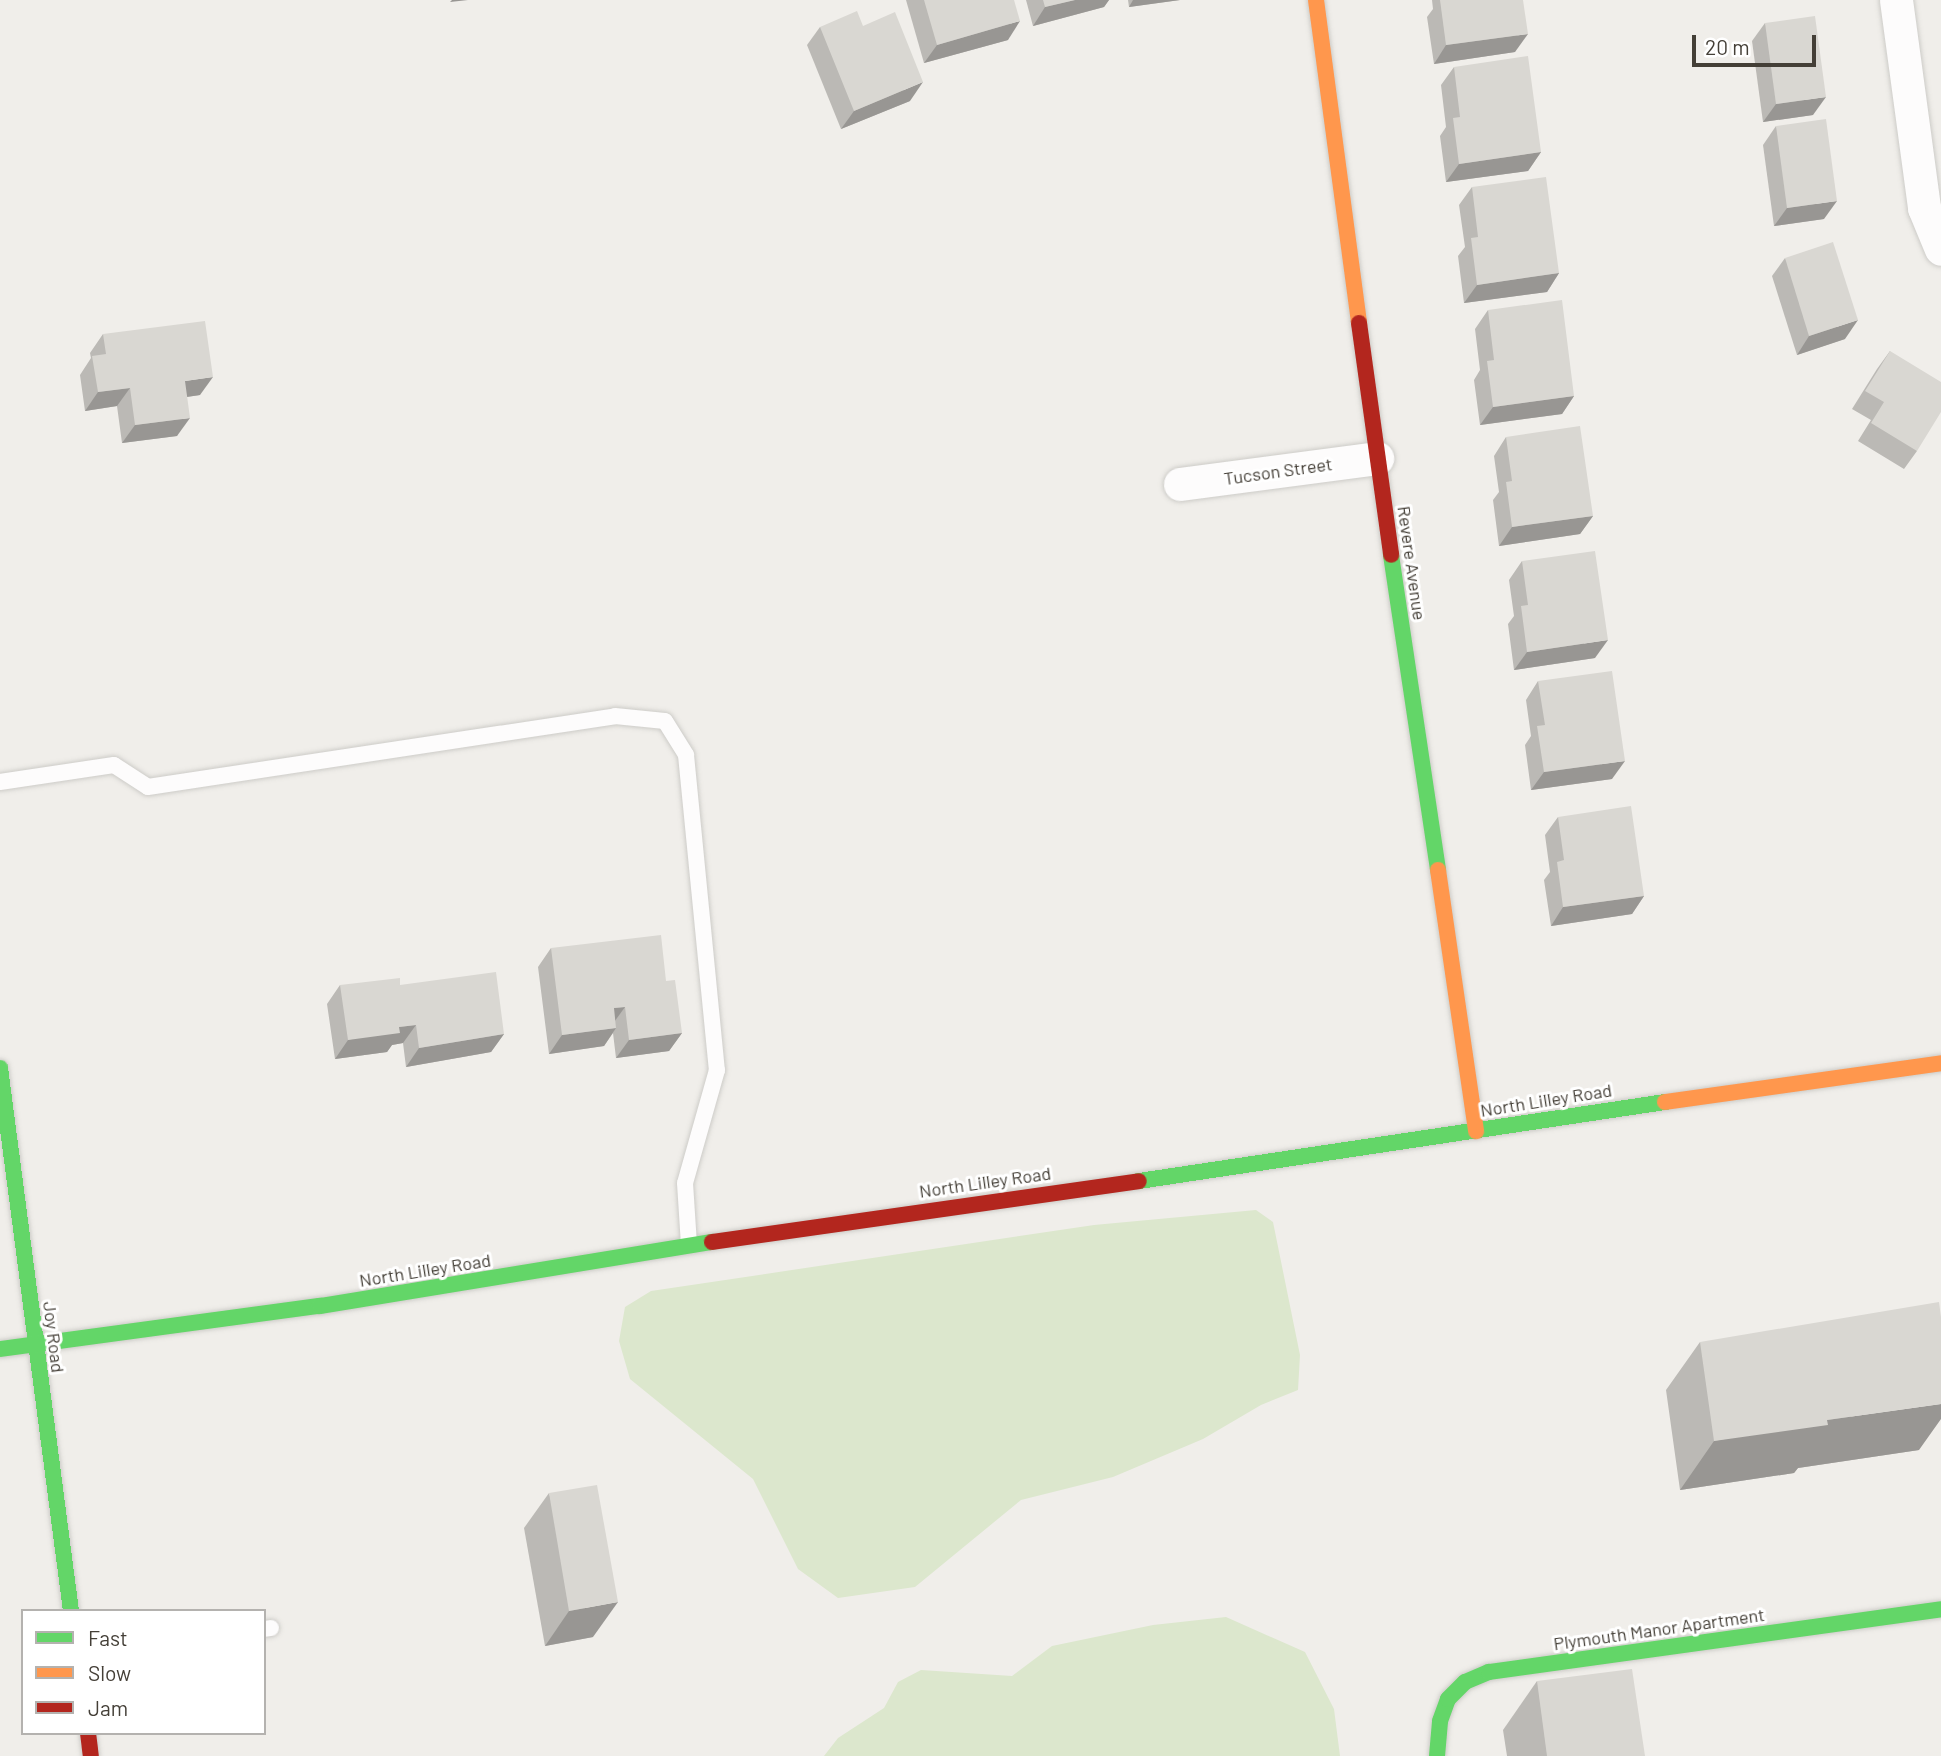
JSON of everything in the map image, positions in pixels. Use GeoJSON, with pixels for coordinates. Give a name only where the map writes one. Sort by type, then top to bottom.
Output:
{"type":"FeatureCollection","features":[{"type":"Feature","properties":{"kind":"street","name":"Revere Avenue"},"geometry":{"type":"LineString","coordinates":[[1316,0],[1377,458],[1476,1131]]}},
{"type":"Feature","properties":{"kind":"street"},"geometry":{"type":"LineString","coordinates":[[1896,0],[1924,208],[1941,249]]}},
{"type":"Feature","properties":{"kind":"street","name":"Tucson Street"},"geometry":{"type":"LineString","coordinates":[[1180,484],[1377,458]]}},
{"type":"Feature","properties":{"kind":"street","name":"North Lilley Road"},"geometry":{"type":"LineString","coordinates":[[0,1349],[320,1306],[689,1246],[1941,1063]]}},
{"type":"Feature","properties":{"kind":"street","name":"Joy Road"},"geometry":{"type":"LineString","coordinates":[[0,1068],[71,1609]]}},
{"type":"Feature","properties":{"kind":"street","name":"Plymouth Manor Apartment"},"geometry":{"type":"LineString","coordinates":[[1437,1756],[1440,1721],[1448,1699],[1465,1682],[1489,1672],[1941,1609]]}},
{"type":"Feature","properties":{"kind":"street"},"geometry":{"type":"LineString","coordinates":[[88,1735],[92,1756]]}},
{"type":"Feature","properties":{"kind":"lane"},"geometry":{"type":"LineString","coordinates":[[0,782],[114,765],[148,787],[615,716],[665,720],[686,755],[717,1070],[685,1183],[689,1246]]}},
{"type":"Feature","properties":{"kind":"green space"},"geometry":{"type":"Polygon","coordinates":[[[1256,1210],[1273,1222],[1300,1355],[1298,1390],[1261,1405],[1203,1439],[1113,1477],[1021,1500],[915,1587],[838,1598],[798,1569],[753,1479],[630,1379],[619,1341],[625,1307],[651,1291],[1094,1225],[1256,1210]]]}},
{"type":"Feature","properties":{"kind":"green space"},"geometry":{"type":"Polygon","coordinates":[[[1226,1617],[1305,1652],[1334,1709],[1340,1756],[824,1756],[838,1738],[884,1708],[898,1682],[921,1670],[1012,1676],[1052,1646],[1153,1625],[1226,1617]]]}},
{"type":"Feature","properties":{"kind":"building"},"geometry":{"type":"Polygon","coordinates":[[[924,0],[1014,0],[1020,21],[937,45],[924,0]]]}},
{"type":"Feature","properties":{"kind":"building"},"geometry":{"type":"Polygon","coordinates":[[[1043,0],[1075,0],[1045,7],[1043,0]]]}},
{"type":"Feature","properties":{"kind":"building"},"geometry":{"type":"Polygon","coordinates":[[[1440,0],[1523,0],[1528,34],[1446,45],[1440,0]]]}},
{"type":"Feature","properties":{"kind":"building"},"geometry":{"type":"Polygon","coordinates":[[[857,11],[863,26],[895,12],[923,82],[854,111],[820,27],[857,11]]]}},
{"type":"Feature","properties":{"kind":"building"},"geometry":{"type":"Polygon","coordinates":[[[1815,16],[1826,97],[1776,104],[1765,23],[1815,16]]]}},
{"type":"Feature","properties":{"kind":"building"},"geometry":{"type":"Polygon","coordinates":[[[1528,56],[1541,152],[1459,164],[1453,118],[1460,117],[1454,67],[1528,56]]]}},
{"type":"Feature","properties":{"kind":"building"},"geometry":{"type":"Polygon","coordinates":[[[1826,119],[1837,201],[1787,208],[1776,126],[1826,119]]]}},
{"type":"Feature","properties":{"kind":"building"},"geometry":{"type":"Polygon","coordinates":[[[1546,177],[1559,273],[1477,285],[1471,238],[1478,237],[1472,187],[1546,177]]]}},
{"type":"Feature","properties":{"kind":"building"},"geometry":{"type":"Polygon","coordinates":[[[1833,242],[1858,320],[1809,336],[1785,258],[1833,242]]]}},
{"type":"Feature","properties":{"kind":"building"},"geometry":{"type":"Polygon","coordinates":[[[1562,300],[1574,396],[1493,407],[1487,361],[1494,360],[1488,310],[1562,300]]]}},
{"type":"Feature","properties":{"kind":"building"},"geometry":{"type":"Polygon","coordinates":[[[205,321],[213,377],[185,381],[190,418],[135,425],[130,388],[98,392],[92,356],[106,354],[103,334],[205,321]]]}},
{"type":"Feature","properties":{"kind":"building"},"geometry":{"type":"Polygon","coordinates":[[[1890,351],[1941,382],[1941,412],[1917,451],[1871,423],[1884,402],[1865,391],[1890,351]]]}},
{"type":"Feature","properties":{"kind":"building"},"geometry":{"type":"Polygon","coordinates":[[[1580,426],[1593,516],[1512,527],[1506,482],[1512,481],[1506,437],[1580,426]]]}},
{"type":"Feature","properties":{"kind":"building"},"geometry":{"type":"Polygon","coordinates":[[[1595,551],[1608,640],[1527,652],[1521,606],[1528,605],[1522,561],[1595,551]]]}},
{"type":"Feature","properties":{"kind":"building"},"geometry":{"type":"Polygon","coordinates":[[[1612,671],[1625,761],[1544,772],[1537,726],[1545,725],[1538,681],[1612,671]]]}},
{"type":"Feature","properties":{"kind":"building"},"geometry":{"type":"Polygon","coordinates":[[[1631,806],[1644,896],[1563,907],[1557,862],[1564,860],[1558,817],[1631,806]]]}},
{"type":"Feature","properties":{"kind":"building"},"geometry":{"type":"Polygon","coordinates":[[[661,935],[666,981],[675,980],[682,1033],[629,1040],[625,1007],[614,1008],[616,1028],[562,1035],[551,948],[661,935]]]}},
{"type":"Feature","properties":{"kind":"building"},"geometry":{"type":"Polygon","coordinates":[[[496,972],[504,1034],[419,1048],[416,1025],[399,1027],[400,1033],[348,1040],[340,985],[400,978],[400,985],[496,972]]]}},
{"type":"Feature","properties":{"kind":"building"},"geometry":{"type":"Polygon","coordinates":[[[1939,1302],[1941,1404],[1827,1420],[1828,1425],[1714,1441],[1700,1342],[1939,1302]]]}},
{"type":"Feature","properties":{"kind":"building"},"geometry":{"type":"Polygon","coordinates":[[[597,1485],[618,1602],[569,1611],[549,1493],[597,1485]]]}},
{"type":"Feature","properties":{"kind":"building"},"geometry":{"type":"Polygon","coordinates":[[[1632,1669],[1645,1756],[1547,1756],[1537,1681],[1632,1669]]]}},
{"type":"Feature","properties":{"kind":"traffic: fast"},"geometry":{"type":"LineString","coordinates":[[1391,555],[1438,870]]}},
{"type":"Feature","properties":{"kind":"traffic: fast"},"geometry":{"type":"LineString","coordinates":[[0,1068],[71,1609]]}},
{"type":"Feature","properties":{"kind":"traffic: fast"},"geometry":{"type":"LineString","coordinates":[[1139,1181],[1665,1102]]}},
{"type":"Feature","properties":{"kind":"traffic: fast"},"geometry":{"type":"LineString","coordinates":[[0,1349],[320,1306],[712,1242]]}},
{"type":"Feature","properties":{"kind":"traffic: fast"},"geometry":{"type":"LineString","coordinates":[[1437,1756],[1440,1721],[1448,1699],[1465,1682],[1489,1672],[1941,1609]]}},
{"type":"Feature","properties":{"kind":"traffic: slow"},"geometry":{"type":"LineString","coordinates":[[1316,0],[1359,323]]}},
{"type":"Feature","properties":{"kind":"traffic: slow"},"geometry":{"type":"LineString","coordinates":[[1438,870],[1476,1131]]}},
{"type":"Feature","properties":{"kind":"traffic: slow"},"geometry":{"type":"LineString","coordinates":[[1665,1102],[1941,1063]]}},
{"type":"Feature","properties":{"kind":"traffic: jam"},"geometry":{"type":"LineString","coordinates":[[1359,323],[1391,555]]}},
{"type":"Feature","properties":{"kind":"traffic: jam"},"geometry":{"type":"LineString","coordinates":[[712,1242],[1139,1181]]}},
{"type":"Feature","properties":{"kind":"traffic: jam"},"geometry":{"type":"LineString","coordinates":[[88,1735],[91,1756]]}}]}
